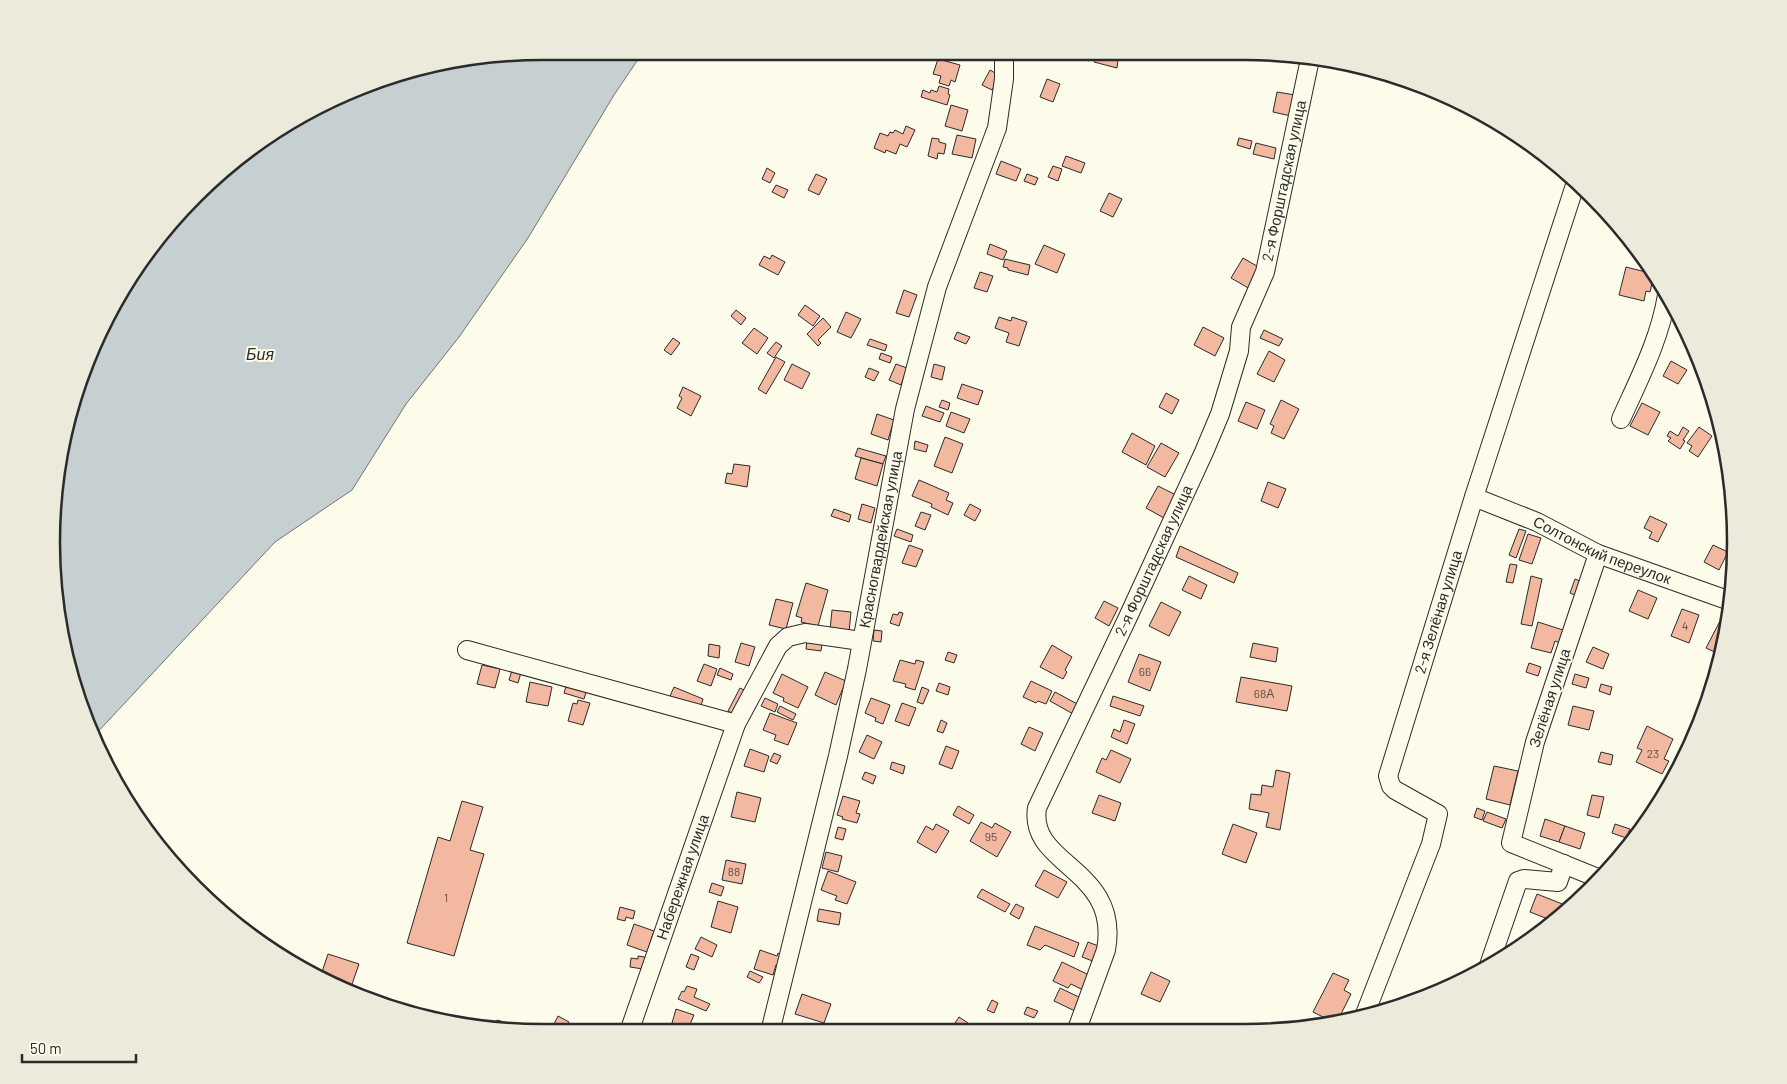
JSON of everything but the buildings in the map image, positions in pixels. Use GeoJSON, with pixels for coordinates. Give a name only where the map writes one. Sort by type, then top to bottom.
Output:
{"type":"FeatureCollection","features":[{"type":"Feature","properties":{"kind":"street","name":"Красногвардейская улица"},"geometry":{"type":"LineString","coordinates":[[772,1024],[838,756],[857,669],[905,409],[937,287],[997,128],[1004,79],[1004,60]]}},
{"type":"Feature","properties":{"kind":"street","name":"2-я Форштадская улица"},"geometry":{"type":"LineString","coordinates":[[1079,1024],[1106,950],[1108,922],[1104,906],[1097,893],[1046,845],[1037,826],[1037,808],[1128,618],[1220,414],[1238,351],[1241,327],[1265,272],[1270,254],[1309,64]]}},
{"type":"Feature","properties":{"kind":"street","name":"2-я Зелёная улица"},"geometry":{"type":"LineString","coordinates":[[1367,1009],[1431,844],[1438,814],[1395,790],[1390,786],[1388,776],[1474,497],[1574,190]]}},
{"type":"Feature","properties":{"kind":"street"},"geometry":{"type":"LineString","coordinates":[[1621,419],[1654,345],[1665,306]]}},
{"type":"Feature","properties":{"kind":"street","name":"Солтонский переулок"},"geometry":{"type":"LineString","coordinates":[[1474,497],[1537,522],[1598,554],[1724,599]]}},
{"type":"Feature","properties":{"kind":"street","name":"Зелёная улица"},"geometry":{"type":"LineString","coordinates":[[1564,864],[1511,843],[1535,742],[1598,554]]}},
{"type":"Feature","properties":{"kind":"street","name":"Набережная улица"},"geometry":{"type":"LineString","coordinates":[[631,1024],[736,724],[772,654],[788,637],[805,633],[861,641]]}},
{"type":"Feature","properties":{"kind":"street"},"geometry":{"type":"LineString","coordinates":[[467,650],[736,724]]}},
{"type":"Feature","properties":{"kind":"street"},"geometry":{"type":"LineString","coordinates":[[1492,955],[1518,881],[1524,879],[1558,882],[1564,864],[1593,876]]}},
{"type":"Feature","properties":{"kind":"water","name":"Бия"},"geometry":{"type":"Polygon","coordinates":[[[542,60],[638,60],[614,95],[528,238],[459,337],[406,404],[352,490],[275,542],[99,731],[76,667],[69,636],[61,574],[61,510],[69,448],[76,417],[86,387],[110,329],[141,274],[180,224],[224,180],[274,141],[329,110],[358,97],[417,76],[479,64],[542,60]]]}}]}
